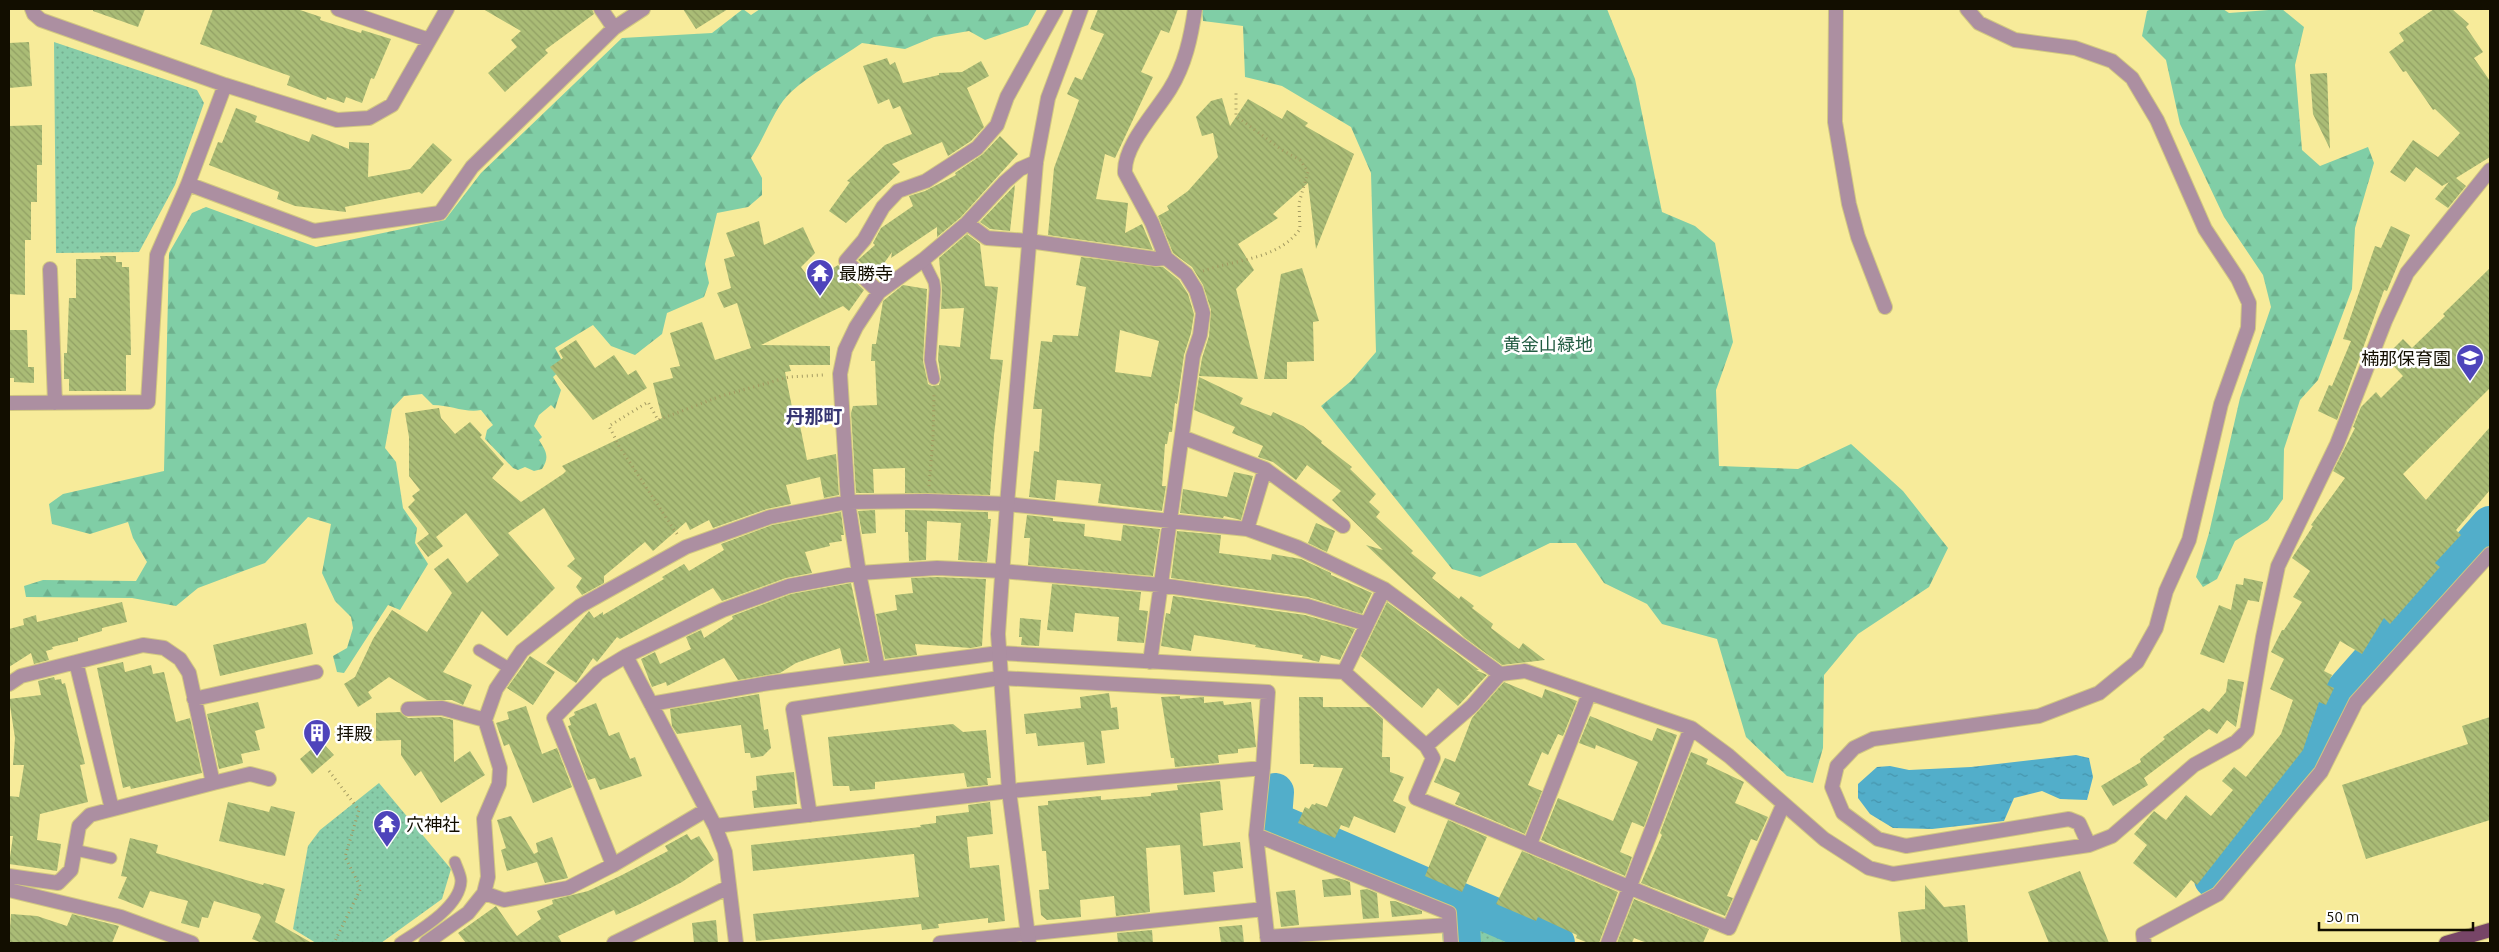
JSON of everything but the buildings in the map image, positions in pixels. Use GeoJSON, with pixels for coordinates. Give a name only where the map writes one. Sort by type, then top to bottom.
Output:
{"type":"FeatureCollection","features":[{"type":"Feature","properties":{"kind":"main road"},"geometry":{"type":"LineString","coordinates":[[2446,943],[2490,930]]}},
{"type":"Feature","properties":{"kind":"street"},"geometry":{"type":"LineString","coordinates":[[32,9],[34,14],[41,20],[226,85],[337,120],[369,118],[392,105],[447,9]]}},
{"type":"Feature","properties":{"kind":"street"},"geometry":{"type":"LineString","coordinates":[[338,9],[429,40]]}},
{"type":"Feature","properties":{"kind":"street"},"geometry":{"type":"LineString","coordinates":[[601,9],[614,28]]}},
{"type":"Feature","properties":{"kind":"street"},"geometry":{"type":"LineString","coordinates":[[188,184],[314,231],[440,212],[472,167],[614,28],[643,9]]}},
{"type":"Feature","properties":{"kind":"street"},"geometry":{"type":"LineString","coordinates":[[879,292],[846,261],[864,240],[883,207],[898,191],[926,180],[977,148],[997,125],[1007,97],[1056,9]]}},
{"type":"Feature","properties":{"kind":"street"},"geometry":{"type":"LineString","coordinates":[[1028,938],[1009,791],[1000,678],[1002,571],[1036,162],[1048,98],[1080,9]]}},
{"type":"Feature","properties":{"kind":"street"},"geometry":{"type":"LineString","coordinates":[[1150,662],[1193,356],[1200,335],[1203,313],[1196,290],[1186,274],[1166,258],[1152,223],[1125,173],[1124,164],[1145,124],[1170,89],[1182,65],[1192,35],[1195,9]]}},
{"type":"Feature","properties":{"kind":"street"},"geometry":{"type":"LineString","coordinates":[[1836,9],[1835,122],[1849,204],[1858,237],[1885,307]]}},
{"type":"Feature","properties":{"kind":"street"},"geometry":{"type":"LineString","coordinates":[[1967,9],[1979,23],[2015,40],[2075,48],[2112,61],[2132,78],[2157,120],[2205,229],[2238,279],[2249,303],[2248,328],[2221,404],[2189,540],[2166,591],[2156,628],[2137,662],[2099,693],[2040,716],[1873,738],[1854,748],[1837,766],[1832,787],[1843,813],[1878,839],[1906,846],[2068,819],[2079,823],[2089,845]]}},
{"type":"Feature","properties":{"kind":"street"},"geometry":{"type":"LineString","coordinates":[[9,403],[148,402],[157,255],[188,184],[226,85]]}},
{"type":"Feature","properties":{"kind":"street"},"geometry":{"type":"LineString","coordinates":[[878,668],[859,573],[848,502],[840,374],[845,350],[856,327],[879,292],[923,260],[967,223],[1005,182],[1020,169],[1036,162]]}},
{"type":"Feature","properties":{"kind":"street"},"geometry":{"type":"LineString","coordinates":[[1426,746],[1472,706],[1500,674],[1525,671],[1691,728],[1729,756],[1824,839],[1869,868],[1893,874],[2089,845],[2112,836],[2194,765],[2236,742],[2247,731],[2263,637],[2278,566],[2337,444],[2385,321],[2407,273],[2490,170]]}},
{"type":"Feature","properties":{"kind":"street"},"geometry":{"type":"LineString","coordinates":[[967,223],[987,238],[1029,241],[1156,259],[1166,258]]}},
{"type":"Feature","properties":{"kind":"street"},"geometry":{"type":"LineString","coordinates":[[50,269],[55,403]]}},
{"type":"Feature","properties":{"kind":"street"},"geometry":{"type":"LineString","coordinates":[[1182,437],[1265,469],[1343,526]]}},
{"type":"Feature","properties":{"kind":"street"},"geometry":{"type":"LineString","coordinates":[[1247,530],[1265,469]]}},
{"type":"Feature","properties":{"kind":"street"},"geometry":{"type":"LineString","coordinates":[[426,943],[468,913],[484,893],[488,877],[484,819],[499,784],[500,768],[485,720],[496,689],[522,651],[580,606],[686,547],[770,517],[848,502],[928,501],[1007,504],[1169,520],[1247,530],[1297,547],[1384,590],[1500,674]]}},
{"type":"Feature","properties":{"kind":"street"},"geometry":{"type":"LineString","coordinates":[[2144,943],[2143,934],[2218,894],[2321,772],[2356,702],[2490,554]]}},
{"type":"Feature","properties":{"kind":"street"},"geometry":{"type":"LineString","coordinates":[[613,865],[554,718],[598,673],[626,656],[724,610],[789,586],[859,573],[936,568],[1002,571],[1160,585],[1307,606],[1368,624]]}},
{"type":"Feature","properties":{"kind":"street"},"geometry":{"type":"LineString","coordinates":[[1344,672],[1384,590]]}},
{"type":"Feature","properties":{"kind":"street"},"geometry":{"type":"LineString","coordinates":[[9,684],[20,676],[143,645],[164,648],[180,659],[189,673],[213,783]]}},
{"type":"Feature","properties":{"kind":"street"},"geometry":{"type":"LineString","coordinates":[[651,704],[769,683],[999,653],[1344,672],[1426,746],[1433,758],[1416,798],[1530,844],[1630,889],[1729,928],[1783,805]]}},
{"type":"Feature","properties":{"kind":"street"},"geometry":{"type":"LineString","coordinates":[[626,656],[715,826],[725,852],[736,943]]}},
{"type":"Feature","properties":{"kind":"street"},"geometry":{"type":"LineString","coordinates":[[76,662],[112,809]]}},
{"type":"Feature","properties":{"kind":"street"},"geometry":{"type":"LineString","coordinates":[[194,699],[316,672]]}},
{"type":"Feature","properties":{"kind":"street"},"geometry":{"type":"LineString","coordinates":[[810,814],[793,709],[1000,678],[1268,692],[1256,835],[1268,940],[1449,925]]}},
{"type":"Feature","properties":{"kind":"street"},"geometry":{"type":"LineString","coordinates":[[1530,844],[1589,694]]}},
{"type":"Feature","properties":{"kind":"street"},"geometry":{"type":"LineString","coordinates":[[408,709],[442,708],[485,720]]}},
{"type":"Feature","properties":{"kind":"street"},"geometry":{"type":"LineString","coordinates":[[1608,943],[1691,728]]}},
{"type":"Feature","properties":{"kind":"street"},"geometry":{"type":"LineString","coordinates":[[715,826],[1009,791],[1263,768]]}},
{"type":"Feature","properties":{"kind":"street"},"geometry":{"type":"LineString","coordinates":[[9,876],[58,883],[72,870],[79,826],[90,815],[250,774],[269,779]]}},
{"type":"Feature","properties":{"kind":"street"},"geometry":{"type":"LineString","coordinates":[[484,893],[504,900],[568,888],[613,865],[706,810]]}},
{"type":"Feature","properties":{"kind":"street"},"geometry":{"type":"LineString","coordinates":[[1256,835],[1449,913],[1451,943]]}},
{"type":"Feature","properties":{"kind":"street"},"geometry":{"type":"LineString","coordinates":[[614,943],[729,887]]}},
{"type":"Feature","properties":{"kind":"street"},"geometry":{"type":"LineString","coordinates":[[9,890],[122,917],[192,943]]}},
{"type":"Feature","properties":{"kind":"street"},"geometry":{"type":"LineString","coordinates":[[940,943],[1028,938],[1264,908]]}},
{"type":"Feature","properties":{"kind":"lane"},"geometry":{"type":"LineString","coordinates":[[923,260],[934,282],[935,289],[930,360],[934,379]]}},
{"type":"Feature","properties":{"kind":"lane"},"geometry":{"type":"LineString","coordinates":[[479,650],[509,668]]}},
{"type":"Feature","properties":{"kind":"lane"},"geometry":{"type":"LineString","coordinates":[[75,850],[112,858]]}},
{"type":"Feature","properties":{"kind":"lane"},"geometry":{"type":"LineString","coordinates":[[400,943],[435,919],[456,898],[461,880],[455,862]]}},
{"type":"Feature","properties":{"kind":"path"},"geometry":{"type":"LineString","coordinates":[[1186,274],[1197,274],[1267,254],[1286,244],[1300,229],[1299,204],[1308,172],[1300,160],[1282,150],[1236,116],[1234,112],[1236,90]]}},
{"type":"Feature","properties":{"kind":"path"},"geometry":{"type":"LineString","coordinates":[[686,547],[619,446],[609,426],[648,402],[658,420],[721,396],[789,377],[840,374]]}},
{"type":"Feature","properties":{"kind":"path"},"geometry":{"type":"LineString","coordinates":[[928,501],[933,439],[934,379]]}},
{"type":"Feature","properties":{"kind":"path"},"geometry":{"type":"LineString","coordinates":[[329,772],[359,810],[345,857],[362,888],[334,943]]}},
{"type":"Feature","properties":{"kind":"green space"},"geometry":{"type":"Polygon","coordinates":[[[743,9],[751,15],[760,9],[1037,9],[1028,25],[985,40],[969,31],[934,37],[905,49],[862,43],[817,72],[791,92],[775,114],[751,158],[762,178],[762,195],[748,207],[717,213],[705,264],[709,283],[704,297],[667,313],[662,334],[635,355],[611,346],[593,325],[555,348],[565,366],[553,377],[561,390],[555,409],[551,405],[539,415],[534,426],[542,437],[539,440],[546,454],[546,461],[542,469],[534,471],[525,467],[518,470],[513,468],[485,439],[487,430],[493,425],[481,410],[475,411],[433,405],[422,394],[404,396],[392,409],[385,448],[396,462],[403,508],[417,528],[415,543],[428,564],[400,610],[388,605],[344,673],[337,672],[333,656],[347,648],[353,628],[351,617],[335,601],[322,573],[331,524],[308,517],[265,563],[198,588],[176,606],[132,598],[26,597],[24,586],[43,580],[136,581],[147,562],[133,538],[128,522],[90,534],[52,524],[49,504],[63,494],[164,471],[169,253],[192,213],[206,207],[316,247],[445,220],[481,173],[622,38],[712,33],[743,9]]]}},
{"type":"Feature","properties":{"kind":"green space","name":"黄金山緑地"},"geometry":{"type":"Polygon","coordinates":[[[1202,9],[1607,9],[1635,79],[1662,212],[1695,226],[1715,243],[1733,342],[1716,390],[1719,466],[1798,469],[1851,444],[1903,491],[1948,548],[1929,587],[1858,634],[1824,675],[1823,748],[1813,783],[1787,776],[1746,737],[1717,639],[1662,624],[1647,604],[1604,583],[1576,543],[1550,543],[1480,577],[1452,569],[1321,406],[1351,381],[1376,352],[1371,173],[1351,127],[1282,86],[1245,77],[1243,26],[1203,21],[1202,9]]]}},
{"type":"Feature","properties":{"kind":"green space"},"geometry":{"type":"Polygon","coordinates":[[[2151,9],[2223,9],[2229,13],[2282,9],[2304,27],[2295,65],[2302,150],[2320,166],[2368,147],[2374,163],[2355,228],[2352,289],[2318,380],[2300,400],[2284,449],[2283,499],[2268,520],[2235,541],[2217,579],[2203,587],[2196,577],[2209,533],[2240,398],[2271,307],[2263,275],[2224,217],[2180,124],[2166,60],[2142,36],[2147,11],[2151,9]]]}},
{"type":"Feature","properties":{"kind":"green space"},"geometry":{"type":"Polygon","coordinates":[[[54,42],[197,90],[204,103],[175,185],[139,252],[56,253],[54,42]]]}},
{"type":"Feature","properties":{"kind":"green space","name":"穴神社"},"geometry":{"type":"Polygon","coordinates":[[[379,783],[451,869],[442,899],[381,943],[316,943],[293,929],[308,846],[320,830],[379,783]]]}},
{"type":"Feature","properties":{"kind":"green space"},"geometry":{"type":"Polygon","coordinates":[[[1477,922],[1528,943],[1472,943],[1470,930],[1477,922]]]}},
{"type":"Feature","properties":{"kind":"water"},"geometry":{"type":"Polygon","coordinates":[[[2076,755],[2089,758],[2093,777],[2087,800],[2060,799],[2042,791],[2014,798],[2004,821],[1932,829],[1893,828],[1870,814],[1858,798],[1858,784],[1877,767],[1890,766],[1909,770],[1971,767],[2076,755]]]}},
{"type":"Feature","properties":{"kind":"waterway"},"geometry":{"type":"LineString","coordinates":[[2213,879],[2309,758],[2345,690],[2490,525]]}},
{"type":"Feature","properties":{"kind":"waterway"},"geometry":{"type":"LineString","coordinates":[[1275,792],[1273,818],[1276,822],[1556,943]]}},
{"type":"Feature","properties":{"kind":"waterway"},"geometry":{"type":"LineString","coordinates":[[1462,943],[1461,927],[1465,904]]}},
{"type":"Feature","properties":{"kind":"place","name":"最勝寺"},"geometry":{"type":"Point","coordinates":[820,297]}},
{"type":"Feature","properties":{"kind":"place","name":"楠那保育園"},"geometry":{"type":"Point","coordinates":[2470,382]}},
{"type":"Feature","properties":{"kind":"place","name":"拝殿"},"geometry":{"type":"Point","coordinates":[317,757]}},
{"type":"Feature","properties":{"kind":"place","name":"穴神社"},"geometry":{"type":"Point","coordinates":[387,848]}},
{"type":"Feature","properties":{"kind":"district","name":"丹那町"},"geometry":{"type":"Point","coordinates":[814,416]}}]}
